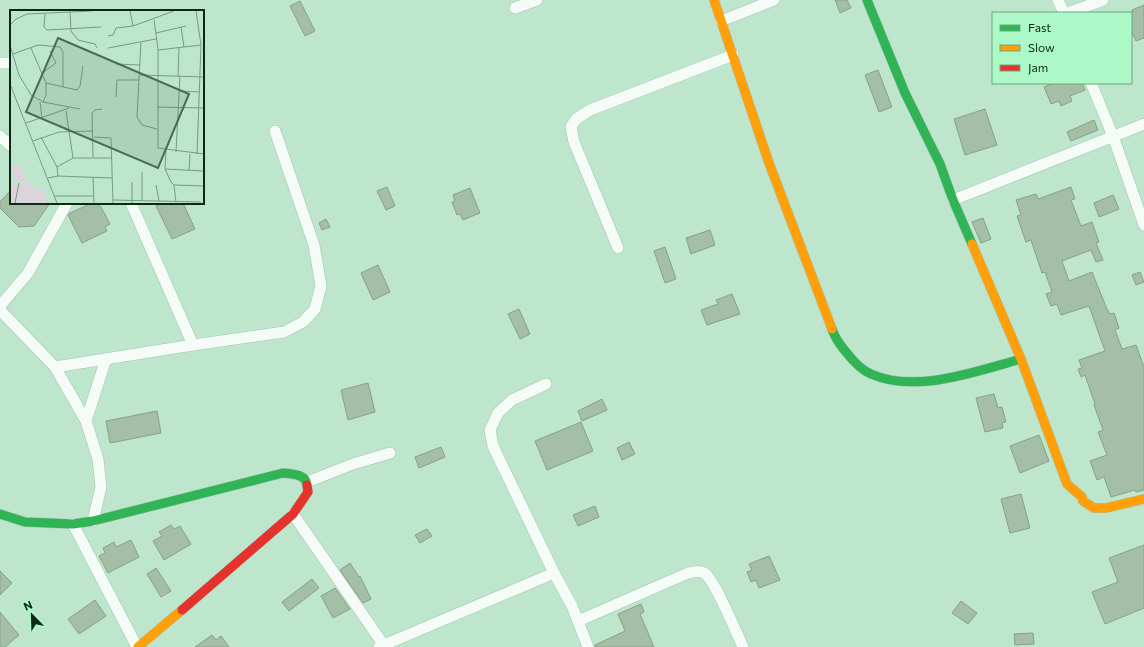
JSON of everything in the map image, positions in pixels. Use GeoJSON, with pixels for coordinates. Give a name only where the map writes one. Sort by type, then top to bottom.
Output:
{"type":"FeatureCollection","features":[{"type":"Feature","properties":{"kind":"street"},"geometry":{"type":"LineString","coordinates":[[515,8],[537,0]]}},
{"type":"Feature","properties":{"kind":"street"},"geometry":{"type":"LineString","coordinates":[[714,0],[769,163],[835,337],[851,359],[871,374],[896,382],[922,382],[971,373],[1021,359]]}},
{"type":"Feature","properties":{"kind":"street"},"geometry":{"type":"LineString","coordinates":[[721,21],[774,0]]}},
{"type":"Feature","properties":{"kind":"street"},"geometry":{"type":"LineString","coordinates":[[867,0],[905,93],[940,164],[953,200],[1021,359],[1067,484],[1082,497],[1083,501],[1094,508],[1106,508],[1144,499]]}},
{"type":"Feature","properties":{"kind":"street"},"geometry":{"type":"LineString","coordinates":[[1058,0],[1064,12]]}},
{"type":"Feature","properties":{"kind":"street"},"geometry":{"type":"LineString","coordinates":[[1071,12],[1103,0]]}},
{"type":"Feature","properties":{"kind":"street"},"geometry":{"type":"LineString","coordinates":[[618,248],[574,142],[571,127],[576,119],[590,110],[732,54]]}},
{"type":"Feature","properties":{"kind":"street"},"geometry":{"type":"LineString","coordinates":[[1092,84],[1113,136],[1144,225]]}},
{"type":"Feature","properties":{"kind":"street"},"geometry":{"type":"LineString","coordinates":[[953,200],[1144,124]]}},
{"type":"Feature","properties":{"kind":"street"},"geometry":{"type":"LineString","coordinates":[[55,367],[284,332],[303,322],[315,309],[321,286],[314,245],[275,131]]}},
{"type":"Feature","properties":{"kind":"street"},"geometry":{"type":"LineString","coordinates":[[0,136],[10,145]]}},
{"type":"Feature","properties":{"kind":"street"},"geometry":{"type":"LineString","coordinates":[[0,306],[28,273],[66,204]]}},
{"type":"Feature","properties":{"kind":"street"},"geometry":{"type":"LineString","coordinates":[[131,204],[193,345]]}},
{"type":"Feature","properties":{"kind":"street"},"geometry":{"type":"LineString","coordinates":[[0,310],[55,367],[86,422],[98,459],[101,487],[93,521]]}},
{"type":"Feature","properties":{"kind":"street"},"geometry":{"type":"LineString","coordinates":[[86,422],[106,359]]}},
{"type":"Feature","properties":{"kind":"street"},"geometry":{"type":"LineString","coordinates":[[546,384],[512,400],[498,413],[490,430],[493,446],[554,573],[572,606],[588,647]]}},
{"type":"Feature","properties":{"kind":"street"},"geometry":{"type":"LineString","coordinates":[[307,482],[353,464],[390,453]]}},
{"type":"Feature","properties":{"kind":"street"},"geometry":{"type":"LineString","coordinates":[[0,514],[25,522],[73,524],[93,521],[283,473],[300,475],[307,482],[308,488],[308,492],[292,514],[138,647],[73,524]]}},
{"type":"Feature","properties":{"kind":"street"},"geometry":{"type":"LineString","coordinates":[[292,514],[382,646],[554,573]]}},
{"type":"Feature","properties":{"kind":"street"},"geometry":{"type":"LineString","coordinates":[[578,620],[688,573],[699,571],[705,573],[717,591],[743,647]]}},
{"type":"Feature","properties":{"kind":"building"},"geometry":{"type":"Polygon","coordinates":[[[835,0],[847,0],[851,8],[840,13],[835,0]]]}},
{"type":"Feature","properties":{"kind":"building"},"geometry":{"type":"Polygon","coordinates":[[[300,1],[315,31],[305,36],[290,6],[300,1]]]}},
{"type":"Feature","properties":{"kind":"building"},"geometry":{"type":"Polygon","coordinates":[[[1144,5],[1144,38],[1136,41],[1132,32],[1132,10],[1144,5]]]}},
{"type":"Feature","properties":{"kind":"building"},"geometry":{"type":"Polygon","coordinates":[[[878,70],[892,107],[879,112],[865,75],[878,70]]]}},
{"type":"Feature","properties":{"kind":"building"},"geometry":{"type":"Polygon","coordinates":[[[1052,84],[1082,84],[1085,90],[1070,96],[1072,101],[1061,106],[1059,101],[1051,104],[1044,87],[1052,84]]]}},
{"type":"Feature","properties":{"kind":"building"},"geometry":{"type":"Polygon","coordinates":[[[985,109],[997,145],[965,155],[954,119],[985,109]]]}},
{"type":"Feature","properties":{"kind":"building"},"geometry":{"type":"Polygon","coordinates":[[[1094,120],[1098,130],[1071,141],[1067,132],[1094,120]]]}},
{"type":"Feature","properties":{"kind":"building"},"geometry":{"type":"Polygon","coordinates":[[[387,187],[395,206],[386,210],[377,191],[387,187]]]}},
{"type":"Feature","properties":{"kind":"building"},"geometry":{"type":"Polygon","coordinates":[[[1071,187],[1075,199],[1071,200],[1081,226],[1092,222],[1099,242],[1096,243],[1103,260],[1096,262],[1091,250],[1062,261],[1069,281],[1092,272],[1107,309],[1110,314],[1114,313],[1119,328],[1115,330],[1122,349],[1136,345],[1144,367],[1144,490],[1136,492],[1135,490],[1111,497],[1104,477],[1097,480],[1090,461],[1107,455],[1098,432],[1103,430],[1094,405],[1095,404],[1085,375],[1081,377],[1078,369],[1082,368],[1079,360],[1105,351],[1089,306],[1061,315],[1057,304],[1051,306],[1046,294],[1052,292],[1045,272],[1042,273],[1031,240],[1026,242],[1017,216],[1021,215],[1016,200],[1036,194],[1038,199],[1071,187]]]}},
{"type":"Feature","properties":{"kind":"building"},"geometry":{"type":"Polygon","coordinates":[[[470,188],[480,213],[463,220],[460,214],[457,215],[452,202],[455,201],[453,195],[470,188]]]}},
{"type":"Feature","properties":{"kind":"building"},"geometry":{"type":"Polygon","coordinates":[[[10,191],[10,204],[49,204],[34,226],[19,227],[0,208],[0,202],[10,191]]]}},
{"type":"Feature","properties":{"kind":"building"},"geometry":{"type":"Polygon","coordinates":[[[1113,195],[1119,209],[1099,217],[1094,203],[1113,195]]]}},
{"type":"Feature","properties":{"kind":"building"},"geometry":{"type":"Polygon","coordinates":[[[90,204],[96,204],[101,207],[110,224],[105,227],[107,231],[82,243],[68,215],[90,204]]]}},
{"type":"Feature","properties":{"kind":"building"},"geometry":{"type":"Polygon","coordinates":[[[161,204],[183,204],[195,229],[172,239],[156,206],[161,204]]]}},
{"type":"Feature","properties":{"kind":"building"},"geometry":{"type":"Polygon","coordinates":[[[983,218],[991,239],[981,243],[972,222],[983,218]]]}},
{"type":"Feature","properties":{"kind":"building"},"geometry":{"type":"Polygon","coordinates":[[[326,219],[330,227],[322,230],[319,223],[326,219]]]}},
{"type":"Feature","properties":{"kind":"building"},"geometry":{"type":"Polygon","coordinates":[[[710,230],[715,245],[691,254],[686,238],[710,230]]]}},
{"type":"Feature","properties":{"kind":"building"},"geometry":{"type":"Polygon","coordinates":[[[665,247],[676,279],[665,283],[654,251],[665,247]]]}},
{"type":"Feature","properties":{"kind":"building"},"geometry":{"type":"Polygon","coordinates":[[[378,265],[390,292],[373,300],[361,273],[378,265]]]}},
{"type":"Feature","properties":{"kind":"building"},"geometry":{"type":"Polygon","coordinates":[[[1140,272],[1144,282],[1136,285],[1132,275],[1140,272]]]}},
{"type":"Feature","properties":{"kind":"building"},"geometry":{"type":"Polygon","coordinates":[[[732,294],[740,314],[707,325],[701,310],[718,304],[716,300],[732,294]]]}},
{"type":"Feature","properties":{"kind":"building"},"geometry":{"type":"Polygon","coordinates":[[[519,309],[530,334],[520,339],[508,314],[519,309]]]}},
{"type":"Feature","properties":{"kind":"building"},"geometry":{"type":"Polygon","coordinates":[[[368,383],[375,412],[348,420],[341,390],[368,383]]]}},
{"type":"Feature","properties":{"kind":"building"},"geometry":{"type":"Polygon","coordinates":[[[994,394],[998,408],[1002,407],[1006,422],[1002,423],[1003,428],[985,432],[976,398],[994,394]]]}},
{"type":"Feature","properties":{"kind":"building"},"geometry":{"type":"Polygon","coordinates":[[[602,399],[607,410],[582,421],[578,411],[602,399]]]}},
{"type":"Feature","properties":{"kind":"building"},"geometry":{"type":"Polygon","coordinates":[[[157,411],[161,433],[110,443],[106,421],[157,411]]]}},
{"type":"Feature","properties":{"kind":"building"},"geometry":{"type":"Polygon","coordinates":[[[581,422],[593,451],[547,470],[535,441],[581,422]]]}},
{"type":"Feature","properties":{"kind":"building"},"geometry":{"type":"Polygon","coordinates":[[[1039,435],[1049,461],[1020,473],[1010,446],[1039,435]]]}},
{"type":"Feature","properties":{"kind":"building"},"geometry":{"type":"Polygon","coordinates":[[[629,442],[635,454],[622,460],[617,448],[629,442]]]}},
{"type":"Feature","properties":{"kind":"building"},"geometry":{"type":"Polygon","coordinates":[[[441,447],[445,457],[419,468],[415,457],[441,447]]]}},
{"type":"Feature","properties":{"kind":"building"},"geometry":{"type":"Polygon","coordinates":[[[1021,494],[1030,528],[1010,533],[1001,499],[1021,494]]]}},
{"type":"Feature","properties":{"kind":"building"},"geometry":{"type":"Polygon","coordinates":[[[595,506],[599,517],[578,526],[573,515],[595,506]]]}},
{"type":"Feature","properties":{"kind":"building"},"geometry":{"type":"Polygon","coordinates":[[[171,525],[174,529],[180,526],[191,544],[164,560],[153,541],[162,536],[159,532],[171,525]]]}},
{"type":"Feature","properties":{"kind":"building"},"geometry":{"type":"Polygon","coordinates":[[[427,529],[432,536],[420,543],[415,535],[427,529]]]}},
{"type":"Feature","properties":{"kind":"building"},"geometry":{"type":"Polygon","coordinates":[[[131,540],[139,557],[108,573],[99,556],[105,553],[103,548],[114,542],[116,547],[131,540]]]}},
{"type":"Feature","properties":{"kind":"building"},"geometry":{"type":"Polygon","coordinates":[[[1144,545],[1144,608],[1105,624],[1092,592],[1118,582],[1109,558],[1144,545]]]}},
{"type":"Feature","properties":{"kind":"building"},"geometry":{"type":"Polygon","coordinates":[[[769,556],[780,580],[759,588],[756,580],[751,582],[747,572],[752,570],[749,564],[769,556]]]}},
{"type":"Feature","properties":{"kind":"building"},"geometry":{"type":"Polygon","coordinates":[[[350,563],[359,577],[360,576],[371,599],[363,603],[340,570],[350,563]]]}},
{"type":"Feature","properties":{"kind":"building"},"geometry":{"type":"Polygon","coordinates":[[[156,568],[171,591],[161,597],[147,574],[156,568]]]}},
{"type":"Feature","properties":{"kind":"building"},"geometry":{"type":"Polygon","coordinates":[[[0,571],[12,583],[0,595],[0,571]]]}},
{"type":"Feature","properties":{"kind":"building"},"geometry":{"type":"Polygon","coordinates":[[[312,579],[319,588],[289,611],[282,602],[312,579]]]}},
{"type":"Feature","properties":{"kind":"building"},"geometry":{"type":"Polygon","coordinates":[[[335,588],[350,609],[333,618],[321,596],[335,588]]]}},
{"type":"Feature","properties":{"kind":"building"},"geometry":{"type":"Polygon","coordinates":[[[95,600],[106,616],[79,634],[68,619],[95,600]]]}},
{"type":"Feature","properties":{"kind":"building"},"geometry":{"type":"Polygon","coordinates":[[[961,601],[977,613],[968,624],[952,613],[961,601]]]}},
{"type":"Feature","properties":{"kind":"building"},"geometry":{"type":"Polygon","coordinates":[[[641,604],[644,612],[640,614],[654,647],[595,647],[595,645],[625,631],[618,614],[641,604]]]}},
{"type":"Feature","properties":{"kind":"building"},"geometry":{"type":"Polygon","coordinates":[[[0,612],[19,635],[5,647],[0,647],[0,612]]]}},
{"type":"Feature","properties":{"kind":"building"},"geometry":{"type":"Polygon","coordinates":[[[1033,633],[1034,644],[1015,645],[1014,634],[1033,633]]]}},
{"type":"Feature","properties":{"kind":"building"},"geometry":{"type":"Polygon","coordinates":[[[212,635],[216,640],[221,636],[229,647],[195,647],[212,635]]]}},
{"type":"Feature","properties":{"kind":"traffic: fast"},"geometry":{"type":"LineString","coordinates":[[867,0],[905,93],[940,164],[953,200],[972,244]]}},
{"type":"Feature","properties":{"kind":"traffic: fast"},"geometry":{"type":"LineString","coordinates":[[832,329],[840,344],[857,365],[871,374],[889,380],[907,382],[946,378],[1021,359]]}},
{"type":"Feature","properties":{"kind":"traffic: fast"},"geometry":{"type":"LineString","coordinates":[[0,514],[25,522],[73,524],[93,521],[283,473],[294,474],[301,477],[306,481],[307,485]]}},
{"type":"Feature","properties":{"kind":"traffic: slow"},"geometry":{"type":"LineString","coordinates":[[714,0],[769,163],[832,329]]}},
{"type":"Feature","properties":{"kind":"traffic: slow"},"geometry":{"type":"LineString","coordinates":[[972,244],[1021,359],[1067,484],[1082,497],[1083,501],[1094,508],[1106,508],[1144,499]]}},
{"type":"Feature","properties":{"kind":"traffic: slow"},"geometry":{"type":"LineString","coordinates":[[138,647],[182,610]]}},
{"type":"Feature","properties":{"kind":"traffic: jam"},"geometry":{"type":"LineString","coordinates":[[182,610],[293,514],[308,492],[307,485]]}}]}
